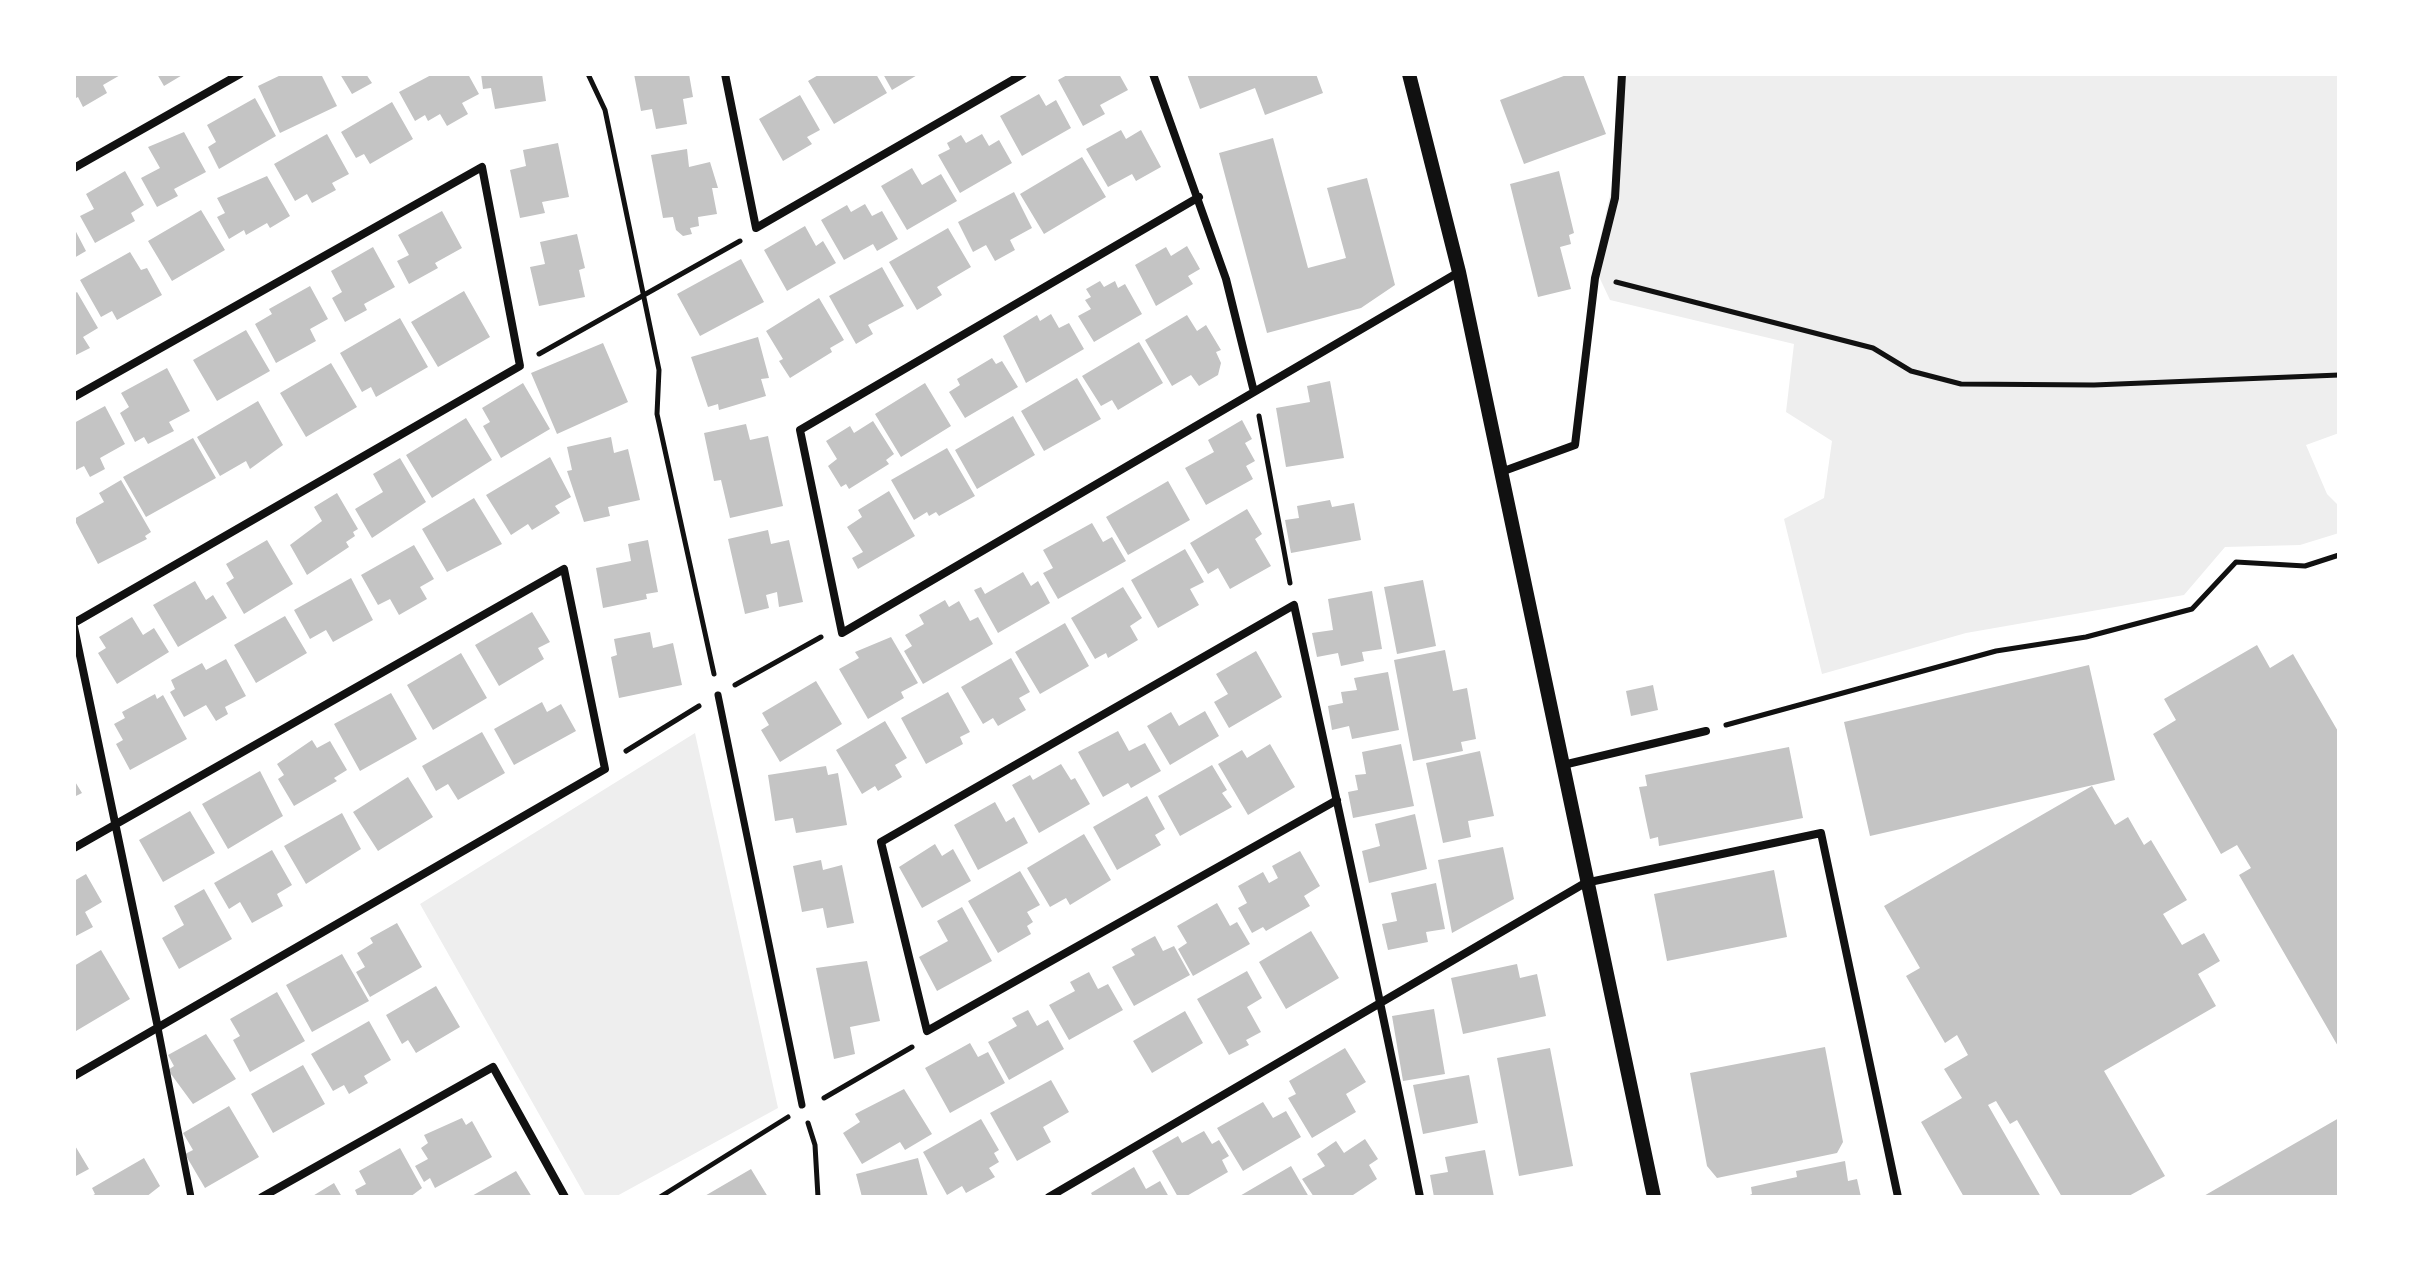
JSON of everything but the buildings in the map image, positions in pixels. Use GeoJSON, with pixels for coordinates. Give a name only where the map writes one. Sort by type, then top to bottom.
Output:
{"type":"FeatureCollection","features":[{"type":"Feature","properties":{"kind":"street"},"geometry":{"type":"LineString","coordinates":[[74,168],[240,74]]}},
{"type":"Feature","properties":{"kind":"street"},"geometry":{"type":"LineString","coordinates":[[725,74],[756,228],[1023,74]]}},
{"type":"Feature","properties":{"kind":"street"},"geometry":{"type":"LineString","coordinates":[[1153,74],[1226,279],[1254,392]]}},
{"type":"Feature","properties":{"kind":"street"},"geometry":{"type":"LineString","coordinates":[[1409,74],[1459,272],[1585,883],[1654,1197]]}},
{"type":"Feature","properties":{"kind":"street"},"geometry":{"type":"LineString","coordinates":[[1500,472],[1575,445],[1595,278],[1615,198],[1622,74]]}},
{"type":"Feature","properties":{"kind":"street"},"geometry":{"type":"LineString","coordinates":[[74,397],[482,167],[520,366],[74,625],[191,1197]]}},
{"type":"Feature","properties":{"kind":"street"},"geometry":{"type":"LineString","coordinates":[[1199,197],[800,430],[842,633],[1459,272]]}},
{"type":"Feature","properties":{"kind":"street"},"geometry":{"type":"LineString","coordinates":[[74,848],[564,569],[605,769],[74,1076]]}},
{"type":"Feature","properties":{"kind":"street"},"geometry":{"type":"LineString","coordinates":[[1337,800],[927,1031],[881,842],[1294,605],[1337,800],[1381,1003],[1420,1197]]}},
{"type":"Feature","properties":{"kind":"street"},"geometry":{"type":"LineString","coordinates":[[718,695],[802,1105]]}},
{"type":"Feature","properties":{"kind":"street"},"geometry":{"type":"LineString","coordinates":[[1563,765],[1706,731]]}},
{"type":"Feature","properties":{"kind":"street"},"geometry":{"type":"LineString","coordinates":[[1049,1197],[1585,883],[1821,833],[1898,1197]]}},
{"type":"Feature","properties":{"kind":"street"},"geometry":{"type":"LineString","coordinates":[[262,1197],[493,1067],[565,1197]]}},
{"type":"Feature","properties":{"kind":"path"},"geometry":{"type":"LineString","coordinates":[[588,74],[605,110],[659,370],[657,414],[718,695]]}},
{"type":"Feature","properties":{"kind":"path"},"geometry":{"type":"LineString","coordinates":[[540,353],[737,243]]}},
{"type":"Feature","properties":{"kind":"path"},"geometry":{"type":"LineString","coordinates":[[1595,278],[1873,348],[1911,371],[1961,384],[2094,385],[2339,375]]}},
{"type":"Feature","properties":{"kind":"path"},"geometry":{"type":"LineString","coordinates":[[1254,392],[1294,605]]}},
{"type":"Feature","properties":{"kind":"path"},"geometry":{"type":"LineString","coordinates":[[1731,723],[1996,651],[2086,637],[2192,609],[2236,562],[2305,566],[2339,555]]}},
{"type":"Feature","properties":{"kind":"path"},"geometry":{"type":"LineString","coordinates":[[733,686],[819,638]]}},
{"type":"Feature","properties":{"kind":"path"},"geometry":{"type":"LineString","coordinates":[[630,747],[709,700]]}},
{"type":"Feature","properties":{"kind":"path"},"geometry":{"type":"LineString","coordinates":[[802,1105],[815,1145],[818,1197]]}},
{"type":"Feature","properties":{"kind":"shaded area"},"geometry":{"type":"Polygon","coordinates":[[[1618,74],[2339,74],[2339,433],[2306,445],[2327,494],[2339,506],[2339,533],[2300,545],[2225,547],[2184,595],[1966,633],[1822,674],[1784,519],[1824,498],[1832,441],[1786,412],[1794,344],[1610,300],[1594,266],[1612,186],[1618,74]]]}},
{"type":"Feature","properties":{"kind":"shaded area"},"geometry":{"type":"Polygon","coordinates":[[[695,733],[778,1108],[615,1197],[586,1197],[420,904],[695,733]]]}}]}
